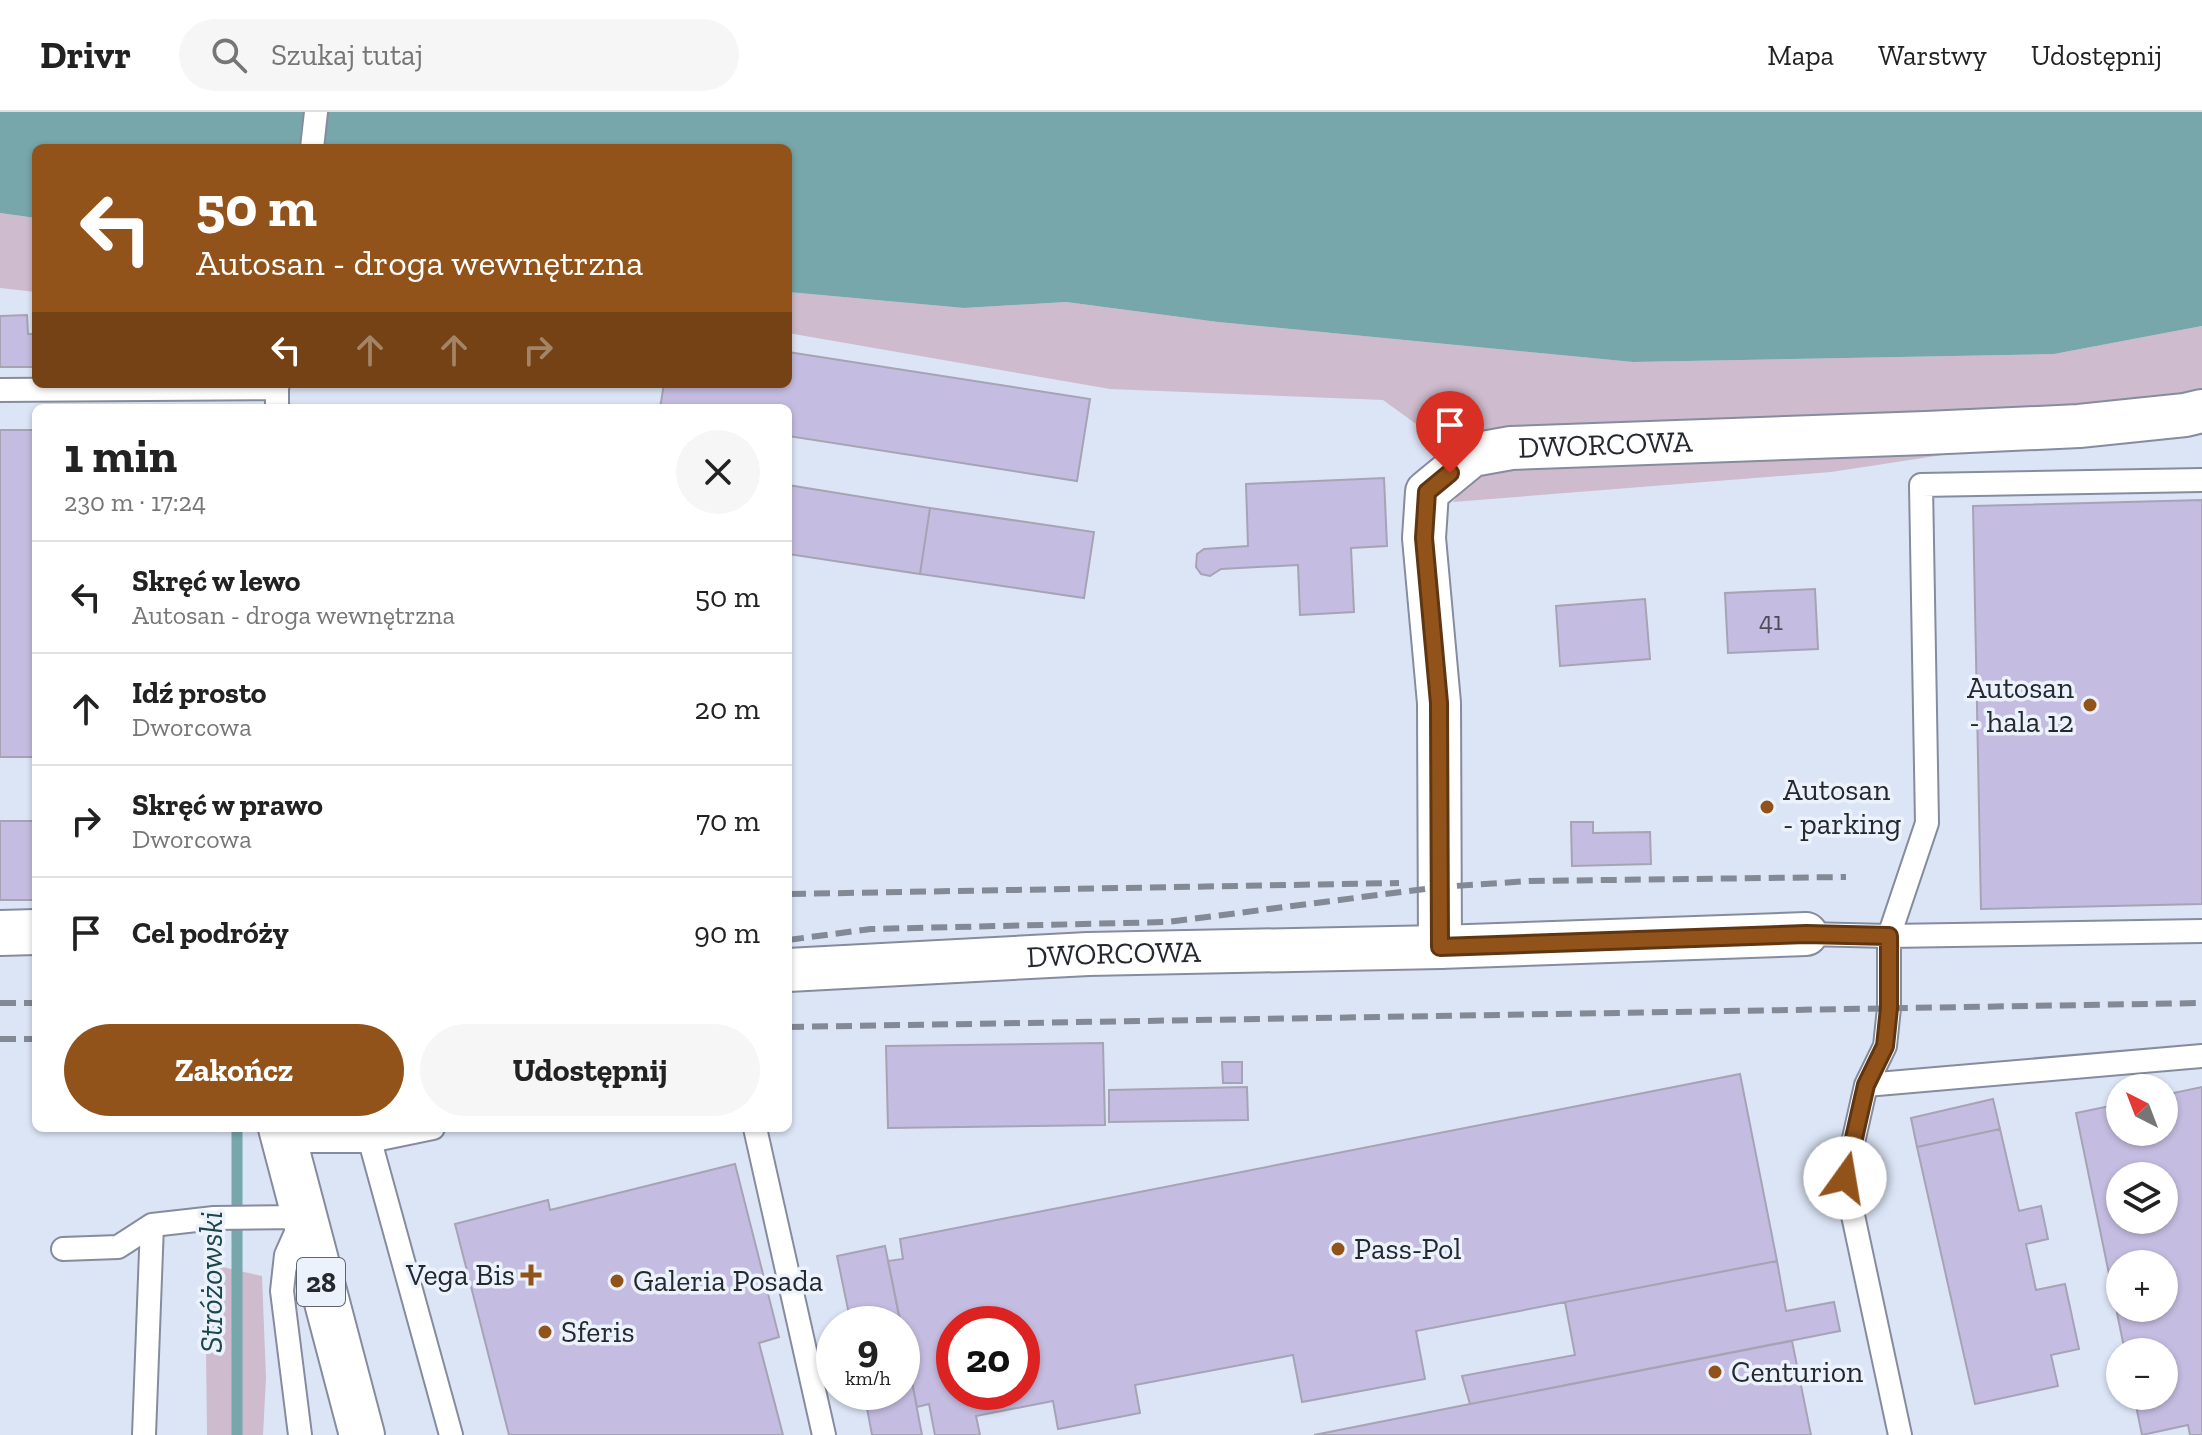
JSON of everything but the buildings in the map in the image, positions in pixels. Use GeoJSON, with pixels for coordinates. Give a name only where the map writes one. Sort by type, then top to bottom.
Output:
{"type":"FeatureCollection","features":[{"type":"Feature","properties":{"kind":"main road"},"geometry":{"type":"LineString","coordinates":[[0,933],[32,932]]}},
{"type":"Feature","properties":{"kind":"main road","name":"28"},"geometry":{"type":"LineString","coordinates":[[283,1134],[362,1435]]}},
{"type":"Feature","properties":{"kind":"street","name":"DWORCOWA"},"geometry":{"type":"LineString","coordinates":[[1440,947],[1439,703],[1424,538],[1427,492],[1472,455],[1511,448],[2079,426],[2202,411]]}},
{"type":"Feature","properties":{"kind":"street","name":"DWORCOWA"},"geometry":{"type":"LineString","coordinates":[[792,970],[1088,954],[1440,947],[1806,934]]}},
{"type":"Feature","properties":{"kind":"lane"},"geometry":{"type":"LineString","coordinates":[[312,144],[316,112]]}},
{"type":"Feature","properties":{"kind":"lane"},"geometry":{"type":"LineString","coordinates":[[0,390],[143,388],[277,393]]}},
{"type":"Feature","properties":{"kind":"lane"},"geometry":{"type":"LineString","coordinates":[[1900,1435],[1845,1178],[1866,1085],[1885,1046],[1889,1008],[1889,936],[1927,823],[1921,485],[2202,480]]}},
{"type":"Feature","properties":{"kind":"lane"},"geometry":{"type":"LineString","coordinates":[[1806,934],[1889,936],[2202,931]]}},
{"type":"Feature","properties":{"kind":"lane"},"geometry":{"type":"LineString","coordinates":[[1866,1085],[2202,1056]]}},
{"type":"Feature","properties":{"kind":"lane"},"geometry":{"type":"LineString","coordinates":[[283,1134],[370,1141],[414,1132]]}},
{"type":"Feature","properties":{"kind":"lane"},"geometry":{"type":"LineString","coordinates":[[756,1132],[824,1435]]}},
{"type":"Feature","properties":{"kind":"lane"},"geometry":{"type":"LineString","coordinates":[[370,1141],[451,1435]]}},
{"type":"Feature","properties":{"kind":"lane"},"geometry":{"type":"LineString","coordinates":[[63,1249],[118,1247],[152,1225],[214,1218],[303,1217],[286,1255],[282,1291],[300,1435]]}},
{"type":"Feature","properties":{"kind":"lane"},"geometry":{"type":"LineString","coordinates":[[144,1435],[152,1225]]}},
{"type":"Feature","properties":{"kind":"shaded area"},"geometry":{"type":"Polygon","coordinates":[[[0,112],[2202,112],[2202,326],[2054,354],[1633,362],[1218,322],[1066,302],[964,308],[792,292],[792,144],[32,144],[32,217],[0,213],[0,112]]]}},
{"type":"Feature","properties":{"kind":"shaded area"},"geometry":{"type":"Polygon","coordinates":[[[0,213],[32,217],[32,292],[0,288],[0,213]]]}},
{"type":"Feature","properties":{"kind":"shaded area"},"geometry":{"type":"Polygon","coordinates":[[[792,292],[964,308],[1066,302],[1218,322],[1633,362],[2054,354],[2202,326],[2202,428],[1949,454],[1831,472],[1453,502],[1480,467],[1540,430],[1434,437],[1383,400],[1110,389],[792,334],[792,292]]]}},
{"type":"Feature","properties":{"kind":"shaded area"},"geometry":{"type":"Polygon","coordinates":[[[205,1263],[262,1276],[266,1378],[263,1435],[207,1435],[205,1263]]]}},
{"type":"Feature","properties":{"kind":"waterway","name":"Stróżowski"},"geometry":{"type":"LineString","coordinates":[[237,1132],[237,1435]]}},
{"type":"Feature","properties":{"kind":"railway"},"geometry":{"type":"LineString","coordinates":[[792,939],[871,929],[1168,922],[1440,887],[1530,881],[1846,877]]}},
{"type":"Feature","properties":{"kind":"railway"},"geometry":{"type":"LineString","coordinates":[[792,894],[1399,883]]}},
{"type":"Feature","properties":{"kind":"railway"},"geometry":{"type":"LineString","coordinates":[[0,1003],[32,1003]]}},
{"type":"Feature","properties":{"kind":"railway"},"geometry":{"type":"LineString","coordinates":[[792,1027],[2202,1003]]}},
{"type":"Feature","properties":{"kind":"railway"},"geometry":{"type":"LineString","coordinates":[[0,1039],[32,1039]]}},
{"type":"Feature","properties":{"kind":"place","name":"Autosan - hala 12"},"geometry":{"type":"Point","coordinates":[2090,705]}},
{"type":"Feature","properties":{"kind":"place","name":"Autosan - parking"},"geometry":{"type":"Point","coordinates":[1767,807]}},
{"type":"Feature","properties":{"kind":"place","name":"Pass-Pol"},"geometry":{"type":"Point","coordinates":[1338,1249]}},
{"type":"Feature","properties":{"kind":"place","name":"Vega Bis"},"geometry":{"type":"Point","coordinates":[531,1275]}},
{"type":"Feature","properties":{"kind":"place","name":"Galeria Posada"},"geometry":{"type":"Point","coordinates":[617,1281]}},
{"type":"Feature","properties":{"kind":"place","name":"Sferis"},"geometry":{"type":"Point","coordinates":[545,1332]}},
{"type":"Feature","properties":{"kind":"place","name":"Centurion"},"geometry":{"type":"Point","coordinates":[1715,1372]}},
{"type":"Feature","properties":{"kind":"route"},"geometry":{"type":"LineString","coordinates":[[1450,473],[1427,492],[1424,538],[1439,703],[1440,947],[1806,934],[1889,936],[1889,1008],[1885,1046],[1866,1085],[1845,1178]]}}]}
